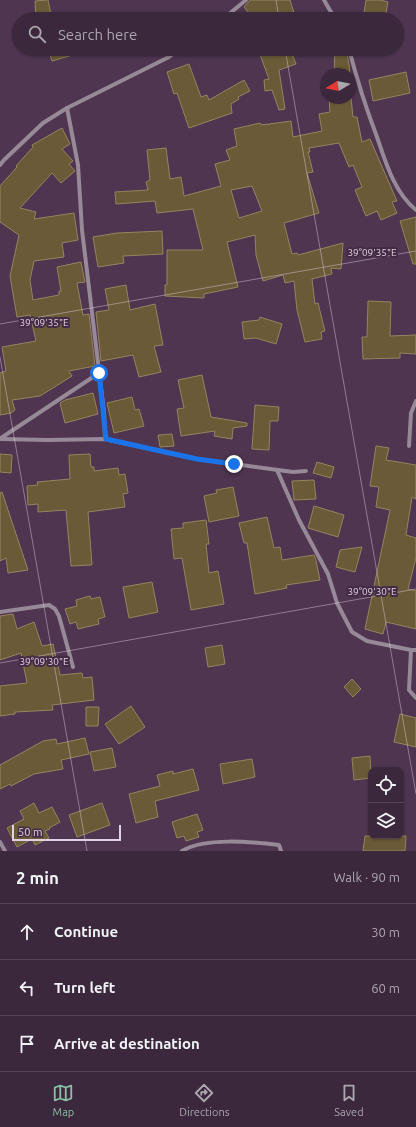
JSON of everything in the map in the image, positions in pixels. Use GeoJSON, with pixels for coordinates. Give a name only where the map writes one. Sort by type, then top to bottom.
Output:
{"type":"FeatureCollection","features":[{"type":"Feature","properties":{"kind":"street"},"geometry":{"type":"LineString","coordinates":[[231,12],[246,0]]}},
{"type":"Feature","properties":{"kind":"street"},"geometry":{"type":"LineString","coordinates":[[324,0],[331,12]]}},
{"type":"Feature","properties":{"kind":"street"},"geometry":{"type":"LineString","coordinates":[[0,165],[43,123],[67,108],[170,56]]}},
{"type":"Feature","properties":{"kind":"street"},"geometry":{"type":"LineString","coordinates":[[352,56],[360,90],[390,174],[408,203],[416,210]]}},
{"type":"Feature","properties":{"kind":"street"},"geometry":{"type":"LineString","coordinates":[[67,108],[78,165],[82,230],[106,439]]}},
{"type":"Feature","properties":{"kind":"street"},"geometry":{"type":"LineString","coordinates":[[0,439],[99,373]]}},
{"type":"Feature","properties":{"kind":"street"},"geometry":{"type":"LineString","coordinates":[[409,446],[411,413],[416,400]]}},
{"type":"Feature","properties":{"kind":"street"},"geometry":{"type":"LineString","coordinates":[[0,439],[106,439],[197,459],[293,472],[306,472]]}},
{"type":"Feature","properties":{"kind":"street"},"geometry":{"type":"LineString","coordinates":[[277,470],[299,520],[328,574],[337,603],[352,632],[367,641],[414,650],[409,690],[416,698]]}},
{"type":"Feature","properties":{"kind":"street"},"geometry":{"type":"LineString","coordinates":[[0,612],[49,605],[55,609],[59,616],[73,668]]}},
{"type":"Feature","properties":{"kind":"street"},"geometry":{"type":"LineString","coordinates":[[182,851],[202,843],[250,841],[279,845],[281,851]]}},
{"type":"Feature","properties":{"kind":"street"},"geometry":{"type":"LineString","coordinates":[[0,842],[5,851]]}},
{"type":"Feature","properties":{"kind":"building"},"geometry":{"type":"Polygon","coordinates":[[[48,0],[51,12],[36,12],[35,1],[48,0]]]}},
{"type":"Feature","properties":{"kind":"building"},"geometry":{"type":"Polygon","coordinates":[[[250,0],[290,0],[294,12],[248,12],[244,7],[250,0]]]}},
{"type":"Feature","properties":{"kind":"building"},"geometry":{"type":"Polygon","coordinates":[[[366,0],[380,0],[388,2],[386,12],[364,12],[366,0]]]}},
{"type":"Feature","properties":{"kind":"building"},"geometry":{"type":"Polygon","coordinates":[[[50,56],[69,56],[52,61],[50,56]]]}},
{"type":"Feature","properties":{"kind":"building"},"geometry":{"type":"Polygon","coordinates":[[[260,56],[293,56],[296,64],[279,70],[285,109],[279,110],[272,90],[265,91],[264,80],[269,79],[260,56]]]}},
{"type":"Feature","properties":{"kind":"building"},"geometry":{"type":"Polygon","coordinates":[[[335,56],[347,56],[349,68],[334,68],[335,56]]]}},
{"type":"Feature","properties":{"kind":"building"},"geometry":{"type":"Polygon","coordinates":[[[189,64],[201,97],[207,95],[209,100],[244,80],[250,91],[238,97],[239,99],[231,104],[232,113],[189,128],[177,93],[174,94],[167,72],[189,64]]]}},
{"type":"Feature","properties":{"kind":"building"},"geometry":{"type":"Polygon","coordinates":[[[406,72],[410,93],[373,101],[369,80],[406,72]]]}},
{"type":"Feature","properties":{"kind":"building"},"geometry":{"type":"Polygon","coordinates":[[[329,104],[352,104],[353,117],[357,117],[362,142],[370,139],[397,201],[392,202],[397,213],[381,220],[377,211],[366,216],[355,190],[362,187],[353,165],[349,167],[339,143],[309,148],[310,152],[308,152],[313,172],[307,173],[319,213],[284,223],[292,254],[297,253],[298,255],[343,243],[341,269],[331,268],[332,274],[312,279],[315,304],[318,303],[325,331],[321,332],[322,339],[305,342],[297,310],[294,281],[285,283],[283,275],[263,281],[256,255],[255,235],[227,242],[238,287],[204,294],[204,298],[165,296],[165,285],[167,285],[167,250],[203,250],[193,209],[157,213],[155,201],[116,204],[115,192],[148,190],[146,182],[150,180],[147,150],[166,148],[170,179],[181,177],[184,196],[221,186],[215,164],[230,160],[226,150],[237,146],[234,129],[260,123],[261,125],[269,125],[291,121],[293,137],[322,131],[319,114],[330,112],[329,104]],[[252,186],[231,190],[239,218],[262,211],[252,186]]]}},
{"type":"Feature","properties":{"kind":"building"},"geometry":{"type":"Polygon","coordinates":[[[62,128],[70,144],[62,149],[73,161],[69,164],[75,171],[61,183],[52,173],[20,208],[36,212],[34,219],[74,213],[78,240],[62,243],[64,257],[34,261],[30,280],[33,300],[59,295],[59,291],[61,291],[57,267],[81,262],[85,282],[77,283],[83,315],[89,314],[95,366],[69,371],[72,376],[40,396],[12,400],[15,410],[11,413],[0,415],[0,373],[6,371],[2,347],[36,341],[30,315],[17,317],[10,276],[19,235],[0,222],[0,186],[33,147],[32,145],[62,128]]]}},
{"type":"Feature","properties":{"kind":"building"},"geometry":{"type":"Polygon","coordinates":[[[416,217],[416,264],[413,264],[400,221],[416,217]]]}},
{"type":"Feature","properties":{"kind":"building"},"geometry":{"type":"Polygon","coordinates":[[[162,231],[163,254],[123,256],[124,263],[98,267],[93,237],[117,233],[162,231]]]}},
{"type":"Feature","properties":{"kind":"building"},"geometry":{"type":"Polygon","coordinates":[[[126,285],[130,310],[155,304],[163,345],[154,346],[161,372],[139,377],[133,355],[101,361],[96,312],[109,310],[105,289],[126,285]]]}},
{"type":"Feature","properties":{"kind":"building"},"geometry":{"type":"Polygon","coordinates":[[[368,301],[391,302],[390,336],[416,335],[416,354],[400,353],[400,358],[363,359],[362,337],[367,337],[368,301]]]}},
{"type":"Feature","properties":{"kind":"building"},"geometry":{"type":"Polygon","coordinates":[[[260,317],[282,324],[276,344],[256,338],[244,339],[242,322],[259,320],[260,317]]]}},
{"type":"Feature","properties":{"kind":"building"},"geometry":{"type":"Polygon","coordinates":[[[202,375],[211,417],[247,423],[247,426],[233,428],[232,439],[214,436],[215,431],[181,436],[177,409],[184,408],[178,380],[202,375]]]}},
{"type":"Feature","properties":{"kind":"building"},"geometry":{"type":"Polygon","coordinates":[[[93,393],[98,414],[65,423],[60,403],[65,400],[93,393]]]}},
{"type":"Feature","properties":{"kind":"building"},"geometry":{"type":"Polygon","coordinates":[[[132,397],[135,410],[139,409],[144,426],[114,433],[107,403],[132,397]]]}},
{"type":"Feature","properties":{"kind":"building"},"geometry":{"type":"Polygon","coordinates":[[[255,405],[279,407],[278,421],[270,421],[269,450],[252,449],[255,405]]]}},
{"type":"Feature","properties":{"kind":"building"},"geometry":{"type":"Polygon","coordinates":[[[172,434],[174,446],[160,447],[158,435],[172,434]]]}},
{"type":"Feature","properties":{"kind":"building"},"geometry":{"type":"Polygon","coordinates":[[[376,446],[389,448],[386,460],[416,465],[416,499],[412,497],[406,535],[416,538],[416,558],[408,589],[416,591],[416,629],[386,622],[383,634],[365,629],[390,510],[376,507],[379,487],[370,486],[376,446]]]}},
{"type":"Feature","properties":{"kind":"building"},"geometry":{"type":"Polygon","coordinates":[[[0,454],[12,455],[11,473],[0,472],[0,454]]]}},
{"type":"Feature","properties":{"kind":"building"},"geometry":{"type":"Polygon","coordinates":[[[90,454],[91,467],[94,467],[94,471],[118,468],[119,475],[125,474],[128,493],[123,494],[125,507],[88,512],[92,565],[71,566],[66,510],[38,512],[38,504],[28,505],[27,486],[38,485],[37,482],[70,479],[69,455],[90,454]]]}},
{"type":"Feature","properties":{"kind":"building"},"geometry":{"type":"Polygon","coordinates":[[[317,462],[334,467],[331,478],[313,473],[317,462]]]}},
{"type":"Feature","properties":{"kind":"building"},"geometry":{"type":"Polygon","coordinates":[[[314,480],[316,499],[294,500],[292,481],[314,480]]]}},
{"type":"Feature","properties":{"kind":"building"},"geometry":{"type":"Polygon","coordinates":[[[233,487],[239,516],[209,522],[204,496],[217,493],[216,490],[233,487]]]}},
{"type":"Feature","properties":{"kind":"building"},"geometry":{"type":"Polygon","coordinates":[[[2,492],[28,570],[8,573],[6,558],[0,561],[0,493],[2,492]]]}},
{"type":"Feature","properties":{"kind":"building"},"geometry":{"type":"Polygon","coordinates":[[[314,506],[344,515],[338,537],[308,528],[314,506]]]}},
{"type":"Feature","properties":{"kind":"building"},"geometry":{"type":"Polygon","coordinates":[[[267,517],[274,548],[280,547],[282,560],[314,555],[320,580],[286,585],[287,588],[255,594],[247,543],[244,543],[239,523],[267,517]]]}},
{"type":"Feature","properties":{"kind":"building"},"geometry":{"type":"Polygon","coordinates":[[[206,520],[209,544],[206,544],[209,573],[218,571],[224,604],[191,610],[182,558],[174,559],[171,529],[183,528],[183,523],[206,520]]]}},
{"type":"Feature","properties":{"kind":"building"},"geometry":{"type":"Polygon","coordinates":[[[362,547],[355,572],[336,567],[340,550],[362,547]]]}},
{"type":"Feature","properties":{"kind":"building"},"geometry":{"type":"Polygon","coordinates":[[[152,582],[158,612],[129,618],[123,587],[152,582]]]}},
{"type":"Feature","properties":{"kind":"building"},"geometry":{"type":"Polygon","coordinates":[[[90,596],[91,599],[100,597],[105,617],[98,619],[99,624],[78,629],[76,622],[70,624],[65,609],[77,606],[76,600],[90,596]]]}},
{"type":"Feature","properties":{"kind":"building"},"geometry":{"type":"Polygon","coordinates":[[[13,614],[17,629],[34,622],[42,646],[53,644],[60,675],[82,673],[83,678],[92,677],[94,700],[52,705],[53,710],[15,712],[15,714],[0,716],[0,686],[27,683],[21,653],[0,660],[0,616],[13,614]]]}},
{"type":"Feature","properties":{"kind":"building"},"geometry":{"type":"Polygon","coordinates":[[[222,645],[225,664],[208,667],[205,648],[222,645]]]}},
{"type":"Feature","properties":{"kind":"building"},"geometry":{"type":"Polygon","coordinates":[[[352,679],[361,689],[353,697],[344,687],[352,679]]]}},
{"type":"Feature","properties":{"kind":"building"},"geometry":{"type":"Polygon","coordinates":[[[131,706],[145,727],[119,744],[105,724],[131,706]]]}},
{"type":"Feature","properties":{"kind":"building"},"geometry":{"type":"Polygon","coordinates":[[[86,707],[99,707],[98,726],[86,726],[86,707]]]}},
{"type":"Feature","properties":{"kind":"building"},"geometry":{"type":"Polygon","coordinates":[[[400,714],[416,718],[416,747],[394,742],[400,714]]]}},
{"type":"Feature","properties":{"kind":"building"},"geometry":{"type":"Polygon","coordinates":[[[85,738],[89,754],[61,760],[63,769],[34,774],[11,786],[10,784],[0,789],[0,765],[43,741],[56,739],[57,744],[85,738]]]}},
{"type":"Feature","properties":{"kind":"building"},"geometry":{"type":"Polygon","coordinates":[[[112,748],[116,767],[94,771],[90,752],[112,748]]]}},
{"type":"Feature","properties":{"kind":"building"},"geometry":{"type":"Polygon","coordinates":[[[370,756],[370,767],[368,767],[368,778],[354,780],[352,758],[370,756]]]}},
{"type":"Feature","properties":{"kind":"building"},"geometry":{"type":"Polygon","coordinates":[[[252,759],[255,777],[223,784],[220,764],[252,759]]]}},
{"type":"Feature","properties":{"kind":"building"},"geometry":{"type":"Polygon","coordinates":[[[193,769],[199,790],[155,801],[158,817],[136,823],[129,794],[160,786],[157,775],[173,771],[173,774],[193,769]]]}},
{"type":"Feature","properties":{"kind":"building"},"geometry":{"type":"Polygon","coordinates":[[[34,803],[39,813],[52,807],[60,822],[45,831],[49,838],[35,845],[32,839],[17,847],[7,828],[24,819],[20,811],[34,803]]]}},
{"type":"Feature","properties":{"kind":"building"},"geometry":{"type":"Polygon","coordinates":[[[102,803],[110,825],[77,837],[69,815],[102,803]]]}},
{"type":"Feature","properties":{"kind":"building"},"geometry":{"type":"Polygon","coordinates":[[[197,814],[203,830],[197,832],[199,837],[186,841],[184,836],[177,838],[172,822],[197,814]]]}},
{"type":"Feature","properties":{"kind":"building"},"geometry":{"type":"Polygon","coordinates":[[[365,836],[368,836],[368,839],[404,839],[404,836],[406,836],[405,851],[363,851],[365,836]]]}},
{"type":"Feature","properties":{"kind":"route"},"geometry":{"type":"LineString","coordinates":[[99,373],[106,439],[160,452],[234,464]]}}]}
